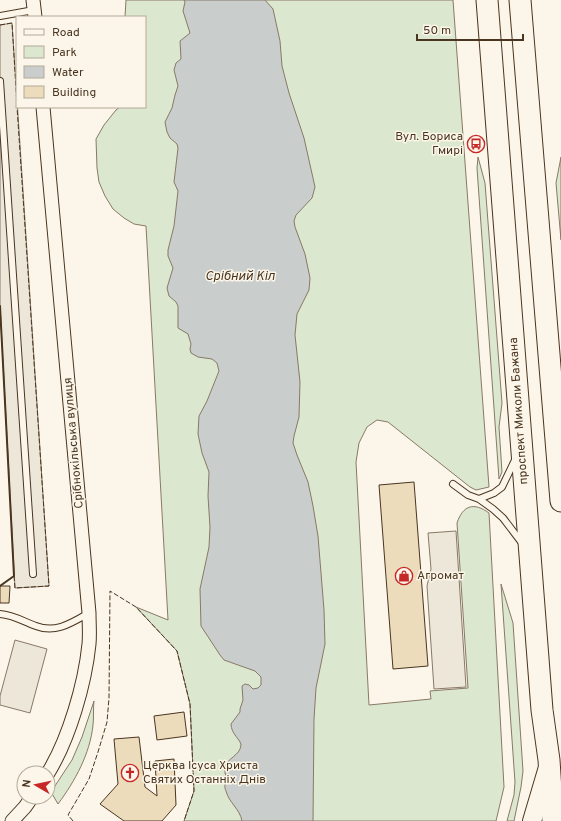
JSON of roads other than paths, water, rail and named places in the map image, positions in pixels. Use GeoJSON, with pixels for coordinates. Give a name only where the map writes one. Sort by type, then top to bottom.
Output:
{"type":"FeatureCollection","features":[{"type":"Feature","properties":{"kind":"highway","name":"проспект Миколи Бажана"},"geometry":{"type":"LineString","coordinates":[[487,0],[542,710],[550,760],[553,821]]}},
{"type":"Feature","properties":{"kind":"highway"},"geometry":{"type":"LineString","coordinates":[[520,0],[561,501]]}},
{"type":"Feature","properties":{"kind":"main road"},"geometry":{"type":"LineString","coordinates":[[532,821],[550,760]]}},
{"type":"Feature","properties":{"kind":"street","name":"Срібнокільська вулиця"},"geometry":{"type":"LineString","coordinates":[[43,108],[89,613],[89,644],[75,708],[65,738],[52,765]]}},
{"type":"Feature","properties":{"kind":"street"},"geometry":{"type":"LineString","coordinates":[[12,821],[26,805]]}},
{"type":"Feature","properties":{"kind":"lane"},"geometry":{"type":"LineString","coordinates":[[0,16],[34,9]]}},
{"type":"Feature","properties":{"kind":"lane"},"geometry":{"type":"LineString","coordinates":[[0,81],[33,574]]}},
{"type":"Feature","properties":{"kind":"lane"},"geometry":{"type":"LineString","coordinates":[[479,499],[494,493],[502,487],[521,448]]}},
{"type":"Feature","properties":{"kind":"lane"},"geometry":{"type":"LineString","coordinates":[[453,484],[468,495],[479,499],[493,509],[503,518],[530,553]]}},
{"type":"Feature","properties":{"kind":"lane"},"geometry":{"type":"LineString","coordinates":[[0,614],[13,616],[44,629],[52,629],[70,624],[89,613]]}},
{"type":"Feature","properties":{"kind":"water","name":"Срібний Кіл"},"geometry":{"type":"Polygon","coordinates":[[[184,0],[265,0],[273,9],[280,41],[282,66],[304,138],[315,187],[312,198],[296,215],[294,221],[305,254],[310,278],[309,290],[297,314],[295,335],[300,382],[299,417],[293,443],[308,482],[313,506],[318,536],[324,610],[325,644],[316,688],[314,719],[313,821],[242,821],[239,813],[229,799],[225,788],[226,764],[238,752],[241,745],[231,728],[231,724],[240,712],[243,700],[242,686],[245,684],[249,685],[253,689],[258,688],[261,685],[261,677],[255,671],[224,660],[201,626],[200,589],[209,547],[210,527],[208,496],[209,472],[202,453],[198,434],[199,416],[207,401],[219,371],[217,363],[212,359],[198,357],[191,353],[191,344],[188,334],[178,328],[178,306],[169,296],[167,288],[173,268],[168,256],[168,250],[174,226],[178,191],[174,182],[178,148],[177,144],[170,138],[167,132],[165,122],[172,108],[178,86],[174,70],[176,63],[181,59],[180,41],[190,33],[183,11],[184,0]]]}},
{"type":"Feature","properties":{"kind":"place","name":"Вул. Бориса Гмирі"},"geometry":{"type":"Point","coordinates":[476,144]}},
{"type":"Feature","properties":{"kind":"place","name":"Агромат"},"geometry":{"type":"Point","coordinates":[404,576]}},
{"type":"Feature","properties":{"kind":"place","name":"Церква Ісуса Христа Святих Останніх Днів"},"geometry":{"type":"Point","coordinates":[130,773]}}]}
